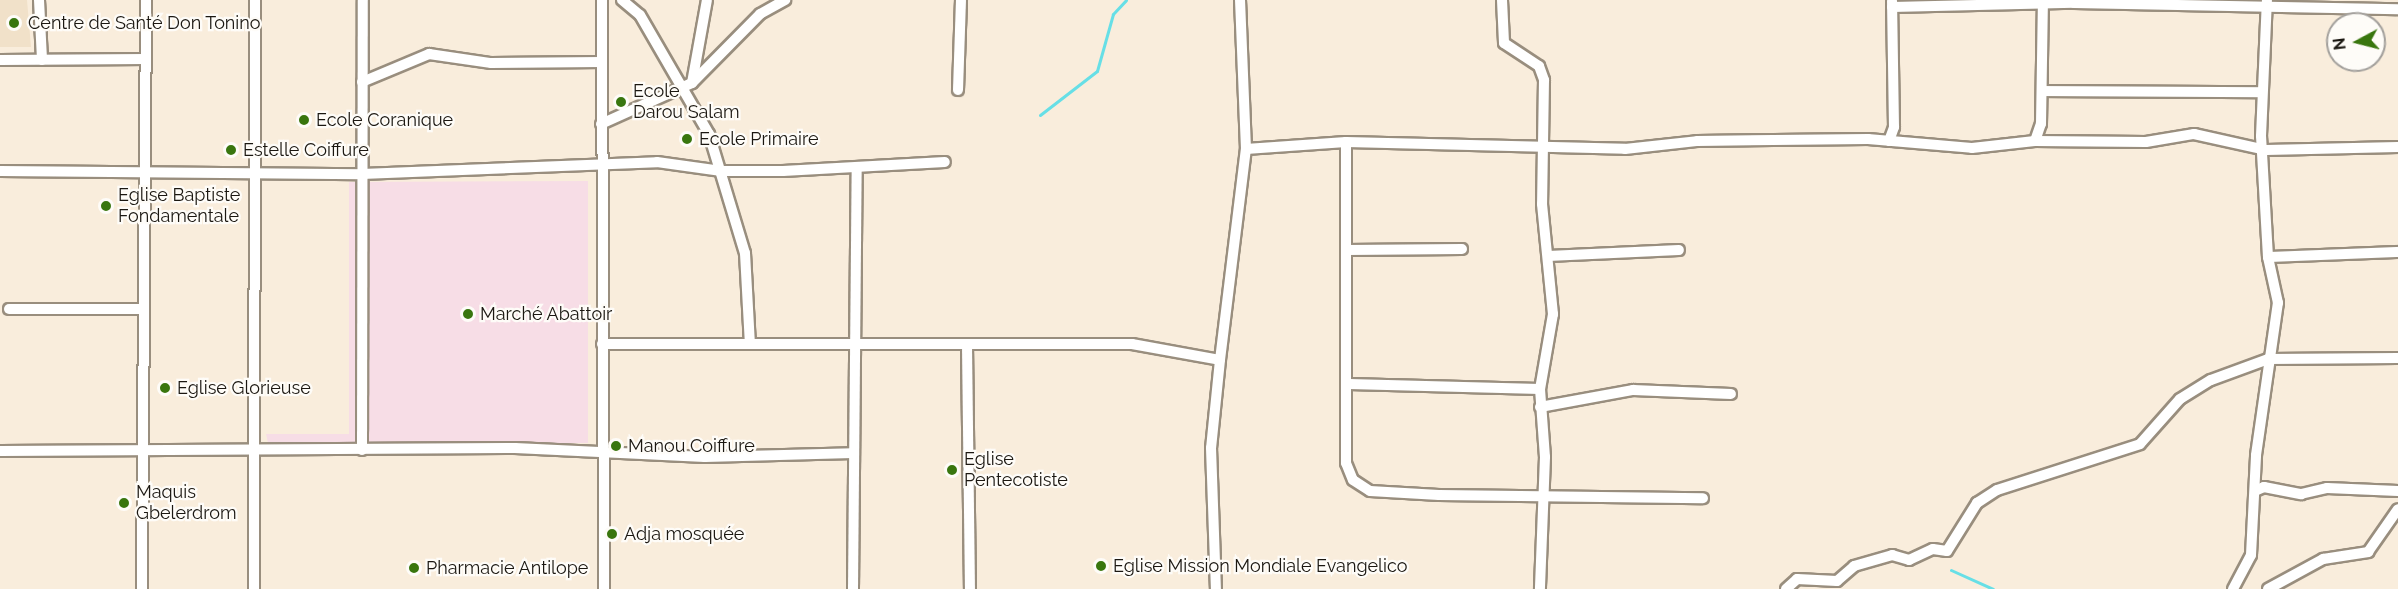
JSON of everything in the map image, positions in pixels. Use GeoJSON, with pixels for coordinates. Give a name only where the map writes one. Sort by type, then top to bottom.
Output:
{"type":"FeatureCollection","features":[{"type":"Feature","properties":{"kind":"street"},"geometry":{"type":"LineString","coordinates":[[39,0],[42,60]]}},
{"type":"Feature","properties":{"kind":"street"},"geometry":{"type":"LineString","coordinates":[[142,589],[146,0]]}},
{"type":"Feature","properties":{"kind":"street"},"geometry":{"type":"LineString","coordinates":[[254,589],[251,452],[256,172],[255,0]]}},
{"type":"Feature","properties":{"kind":"street"},"geometry":{"type":"LineString","coordinates":[[362,450],[363,0]]}},
{"type":"Feature","properties":{"kind":"street"},"geometry":{"type":"LineString","coordinates":[[602,0],[600,165],[604,589]]}},
{"type":"Feature","properties":{"kind":"street"},"geometry":{"type":"LineString","coordinates":[[622,0],[640,15],[688,85],[721,171],[745,253],[750,344]]}},
{"type":"Feature","properties":{"kind":"street"},"geometry":{"type":"LineString","coordinates":[[688,85],[707,0]]}},
{"type":"Feature","properties":{"kind":"street"},"geometry":{"type":"LineString","coordinates":[[601,124],[688,85],[760,14],[785,0]]}},
{"type":"Feature","properties":{"kind":"street"},"geometry":{"type":"LineString","coordinates":[[958,90],[961,0]]}},
{"type":"Feature","properties":{"kind":"street"},"geometry":{"type":"LineString","coordinates":[[1216,589],[1211,448],[1246,149],[1240,0]]}},
{"type":"Feature","properties":{"kind":"street"},"geometry":{"type":"LineString","coordinates":[[1502,0],[1504,43],[1539,66],[1544,80],[1545,144],[1542,204],[1553,314],[1540,389],[1542,495],[1540,589]]}},
{"type":"Feature","properties":{"kind":"street"},"geometry":{"type":"LineString","coordinates":[[1889,141],[1894,127],[1892,4],[2043,2],[2267,4],[2398,9]]}},
{"type":"Feature","properties":{"kind":"street"},"geometry":{"type":"LineString","coordinates":[[2036,141],[2042,91],[2043,2]]}},
{"type":"Feature","properties":{"kind":"street"},"geometry":{"type":"LineString","coordinates":[[2233,589],[2251,555],[2268,359],[2278,303],[2268,257],[2266,150],[2261,92],[2267,4]]}},
{"type":"Feature","properties":{"kind":"street"},"geometry":{"type":"LineString","coordinates":[[362,82],[436,54],[491,63],[602,62]]}},
{"type":"Feature","properties":{"kind":"street"},"geometry":{"type":"LineString","coordinates":[[0,60],[146,59]]}},
{"type":"Feature","properties":{"kind":"street"},"geometry":{"type":"LineString","coordinates":[[2042,91],[2261,92]]}},
{"type":"Feature","properties":{"kind":"street"},"geometry":{"type":"LineString","coordinates":[[1246,149],[1346,141],[1545,144],[1625,149],[1697,141],[1889,141],[1972,148],[2036,141],[2146,142],[2194,134],[2266,150],[2398,147]]}},
{"type":"Feature","properties":{"kind":"street"},"geometry":{"type":"LineString","coordinates":[[1346,141],[1349,384],[1346,463],[1362,487],[1542,495],[1703,498]]}},
{"type":"Feature","properties":{"kind":"street"},"geometry":{"type":"LineString","coordinates":[[0,171],[362,174],[657,162],[721,171],[945,162]]}},
{"type":"Feature","properties":{"kind":"street"},"geometry":{"type":"LineString","coordinates":[[853,589],[851,345],[857,167]]}},
{"type":"Feature","properties":{"kind":"street"},"geometry":{"type":"LineString","coordinates":[[1347,250],[1462,249]]}},
{"type":"Feature","properties":{"kind":"street"},"geometry":{"type":"LineString","coordinates":[[1548,256],[1679,250]]}},
{"type":"Feature","properties":{"kind":"street"},"geometry":{"type":"LineString","coordinates":[[2268,257],[2398,252]]}},
{"type":"Feature","properties":{"kind":"street"},"geometry":{"type":"LineString","coordinates":[[9,309],[144,309]]}},
{"type":"Feature","properties":{"kind":"street"},"geometry":{"type":"LineString","coordinates":[[602,344],[967,346],[1132,344],[1220,360]]}},
{"type":"Feature","properties":{"kind":"street"},"geometry":{"type":"LineString","coordinates":[[967,346],[970,589]]}},
{"type":"Feature","properties":{"kind":"street"},"geometry":{"type":"LineString","coordinates":[[1786,589],[1802,579],[1837,581],[1854,566],[1892,555],[1909,560],[1933,549],[1947,551],[1977,503],[1996,490],[2140,444],[2194,388],[2268,359],[2398,358]]}},
{"type":"Feature","properties":{"kind":"street"},"geometry":{"type":"LineString","coordinates":[[1349,384],[1540,389]]}},
{"type":"Feature","properties":{"kind":"street"},"geometry":{"type":"LineString","coordinates":[[1540,407],[1632,390],[1731,394]]}},
{"type":"Feature","properties":{"kind":"street"},"geometry":{"type":"LineString","coordinates":[[0,451],[362,450],[853,453]]}},
{"type":"Feature","properties":{"kind":"street"},"geometry":{"type":"LineString","coordinates":[[2255,491],[2264,487],[2280,494],[2327,488],[2398,490]]}},
{"type":"Feature","properties":{"kind":"street"},"geometry":{"type":"LineString","coordinates":[[2268,589],[2323,559],[2368,552],[2398,509]]}},
{"type":"Feature","properties":{"kind":"shaded area","name":"Centre de Santé Don Tonino"},"geometry":{"type":"Polygon","coordinates":[[[0,0],[27,0],[31,47],[0,47],[0,0]]]}},
{"type":"Feature","properties":{"kind":"shaded area"},"geometry":{"type":"Polygon","coordinates":[[[588,181],[588,443],[268,443],[266,434],[349,434],[349,182],[588,181]]]}},
{"type":"Feature","properties":{"kind":"waterway"},"geometry":{"type":"LineString","coordinates":[[1040,115],[1097,71],[1113,14],[1126,0]]}},
{"type":"Feature","properties":{"kind":"waterway"},"geometry":{"type":"LineString","coordinates":[[1951,570],[1993,589]]}},
{"type":"Feature","properties":{"kind":"place","name":"Centre de Santé Don Tonino"},"geometry":{"type":"Point","coordinates":[14,23]}},
{"type":"Feature","properties":{"kind":"place","name":"Ecole Darou Salam"},"geometry":{"type":"Point","coordinates":[621,102]}},
{"type":"Feature","properties":{"kind":"place","name":"Ecole Coranique"},"geometry":{"type":"Point","coordinates":[304,120]}},
{"type":"Feature","properties":{"kind":"place","name":"Ecole Primaire"},"geometry":{"type":"Point","coordinates":[687,139]}},
{"type":"Feature","properties":{"kind":"place","name":"Estelle Coiffure"},"geometry":{"type":"Point","coordinates":[231,150]}},
{"type":"Feature","properties":{"kind":"place","name":"Eglise Baptiste Fondamentale"},"geometry":{"type":"Point","coordinates":[106,206]}},
{"type":"Feature","properties":{"kind":"place","name":"Marché Abattoir"},"geometry":{"type":"Point","coordinates":[468,314]}},
{"type":"Feature","properties":{"kind":"place","name":"Eglise Glorieuse"},"geometry":{"type":"Point","coordinates":[165,388]}},
{"type":"Feature","properties":{"kind":"place","name":"Manou Coiffure"},"geometry":{"type":"Point","coordinates":[616,446]}},
{"type":"Feature","properties":{"kind":"place","name":"Eglise Pentecotiste"},"geometry":{"type":"Point","coordinates":[952,470]}},
{"type":"Feature","properties":{"kind":"place","name":"Maquis Gbelerdrom"},"geometry":{"type":"Point","coordinates":[124,503]}},
{"type":"Feature","properties":{"kind":"place","name":"Adja mosquée"},"geometry":{"type":"Point","coordinates":[612,534]}},
{"type":"Feature","properties":{"kind":"place","name":"Eglise Mission Mondiale Evangelico"},"geometry":{"type":"Point","coordinates":[1101,566]}},
{"type":"Feature","properties":{"kind":"place","name":"Pharmacie Antilope"},"geometry":{"type":"Point","coordinates":[414,568]}}]}
